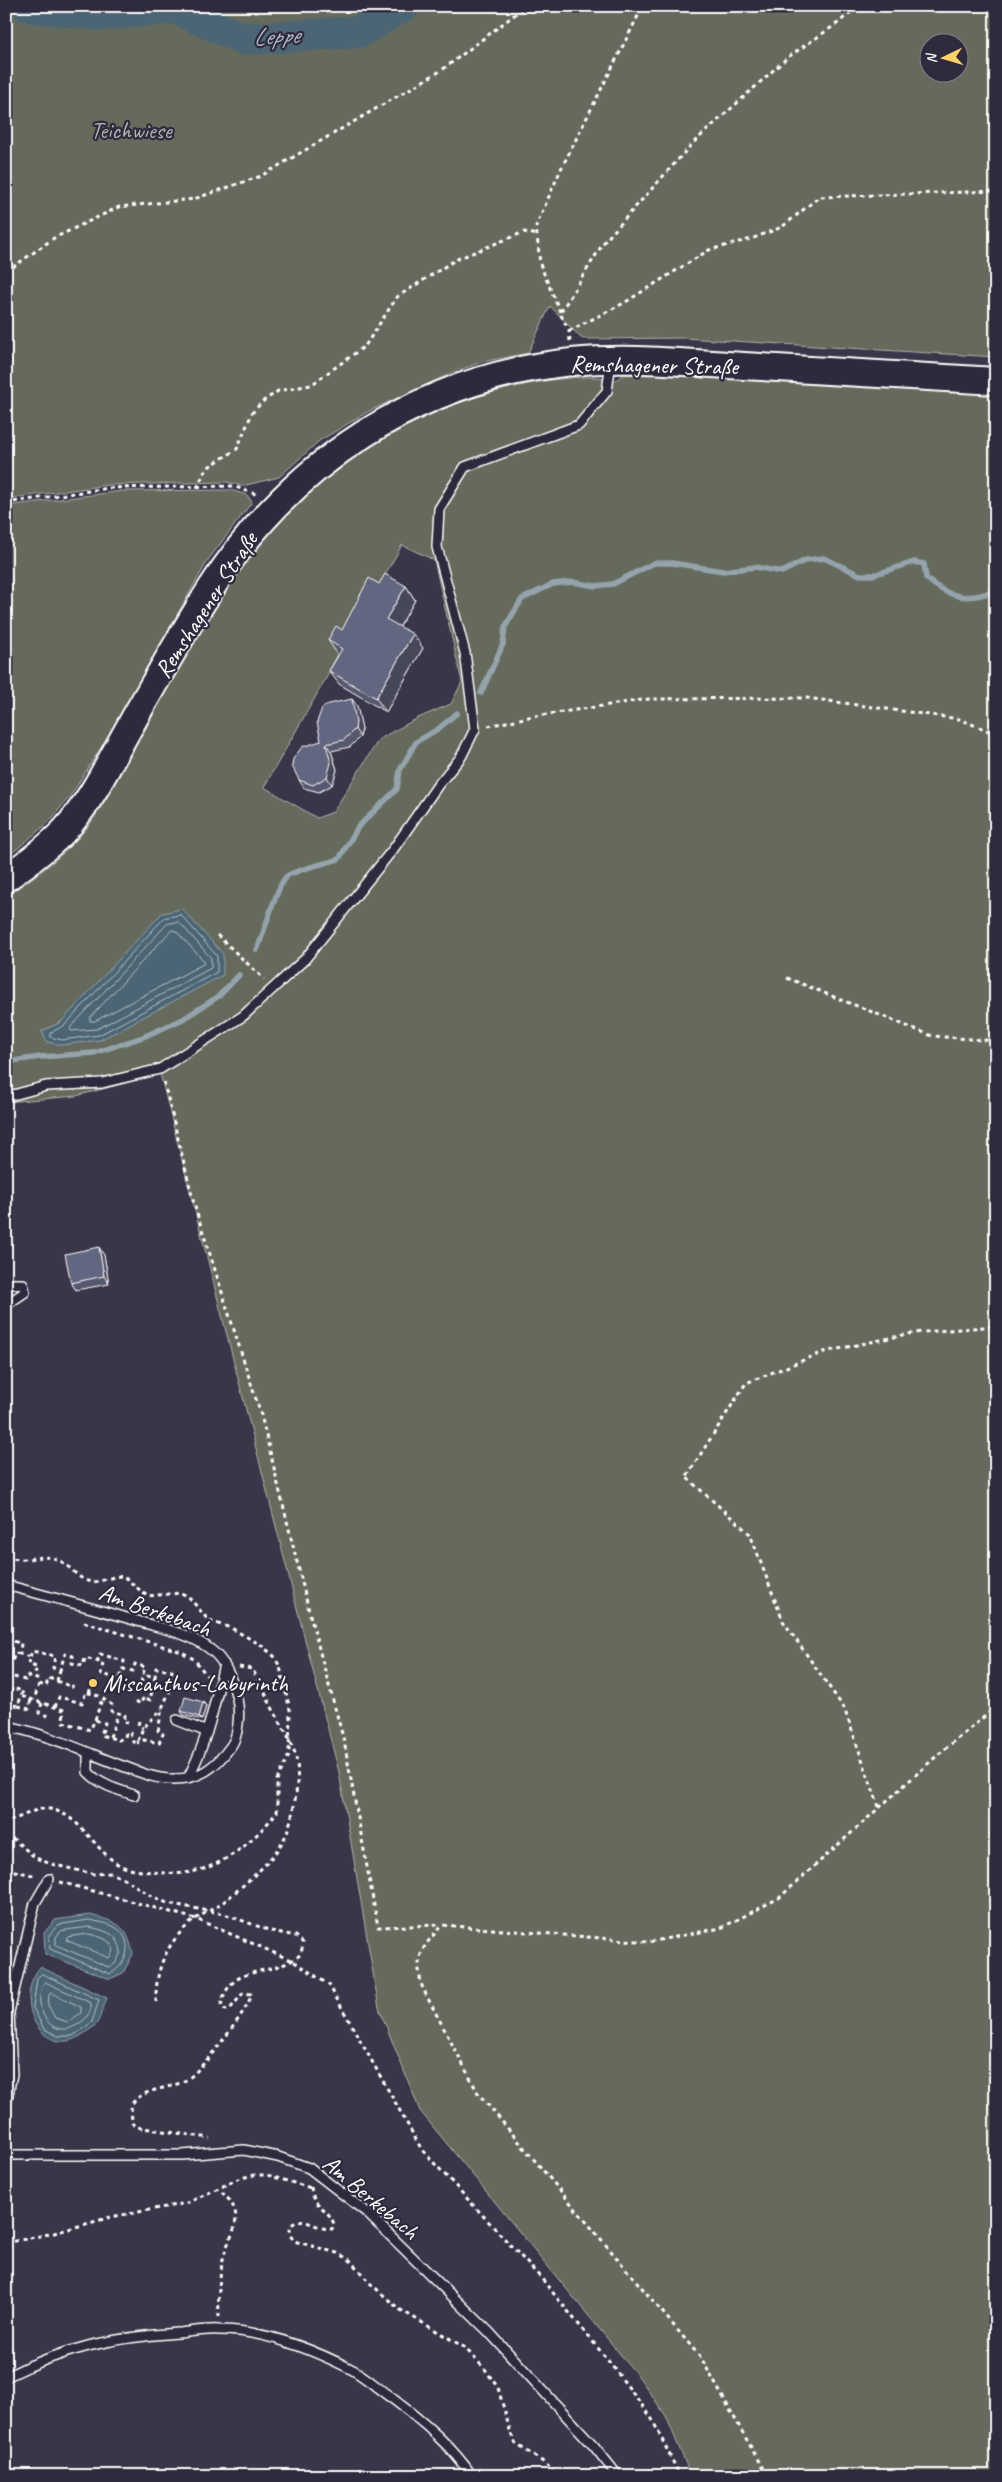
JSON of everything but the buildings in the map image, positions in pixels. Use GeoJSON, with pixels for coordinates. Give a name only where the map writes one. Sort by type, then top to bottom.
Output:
{"type":"FeatureCollection","features":[{"type":"Feature","properties":{"kind":"main road","name":"Remshagener Straße"},"geometry":{"type":"LineString","coordinates":[[6,878],[40,853],[64,831],[88,801],[209,592],[239,545],[278,503],[322,463],[367,430],[423,402],[476,383],[572,362],[661,361],[996,381]]}},
{"type":"Feature","properties":{"kind":"lane"},"geometry":{"type":"LineString","coordinates":[[6,1097],[46,1086],[102,1082],[160,1069],[243,1016],[305,958],[394,848],[460,757],[475,729],[464,653],[437,547],[439,509],[465,467],[579,425],[607,392],[611,361]]}},
{"type":"Feature","properties":{"kind":"lane"},"geometry":{"type":"LineString","coordinates":[[6,1284],[23,1284],[25,1292],[6,1305]]}},
{"type":"Feature","properties":{"kind":"lane","name":"Am Berkebach"},"geometry":{"type":"LineString","coordinates":[[6,1585],[174,1632],[202,1643],[213,1650],[224,1664],[236,1693],[240,1710],[234,1742],[212,1768],[188,1778],[170,1779],[151,1776],[6,1726]]}},
{"type":"Feature","properties":{"kind":"lane"},"geometry":{"type":"LineString","coordinates":[[188,1778],[198,1759],[207,1732],[224,1664]]}},
{"type":"Feature","properties":{"kind":"lane"},"geometry":{"type":"LineString","coordinates":[[177,1720],[207,1732]]}},
{"type":"Feature","properties":{"kind":"lane"},"geometry":{"type":"LineString","coordinates":[[88,1753],[88,1772],[94,1778],[134,1795]]}},
{"type":"Feature","properties":{"kind":"lane"},"geometry":{"type":"LineString","coordinates":[[6,2104],[12,2074],[9,2012],[35,1903],[49,1879]]}},
{"type":"Feature","properties":{"kind":"lane","name":"Am Berkebach"},"geometry":{"type":"LineString","coordinates":[[6,2156],[182,2155],[244,2150],[278,2157],[309,2168],[366,2212],[489,2332],[588,2439],[618,2476]]}},
{"type":"Feature","properties":{"kind":"lane"},"geometry":{"type":"LineString","coordinates":[[6,2377],[41,2359],[84,2346],[135,2336],[220,2330],[258,2335],[300,2347],[355,2371],[404,2407],[436,2435],[464,2464],[472,2476]]}},
{"type":"Feature","properties":{"kind":"path"},"geometry":{"type":"LineString","coordinates":[[6,272],[54,238],[119,207],[194,199],[261,176],[442,70],[526,6]]}},
{"type":"Feature","properties":{"kind":"path"},"geometry":{"type":"LineString","coordinates":[[572,362],[569,331],[540,264],[536,226],[561,169],[643,6]]}},
{"type":"Feature","properties":{"kind":"path"},"geometry":{"type":"LineString","coordinates":[[560,313],[604,242],[693,143],[788,57],[838,23],[858,6]]}},
{"type":"Feature","properties":{"kind":"path"},"geometry":{"type":"LineString","coordinates":[[569,331],[624,303],[709,250],[751,239],[782,227],[819,197],[996,191]]}},
{"type":"Feature","properties":{"kind":"path"},"geometry":{"type":"LineString","coordinates":[[197,488],[210,466],[237,449],[252,413],[262,402],[278,391],[312,385],[365,346],[397,297],[456,260],[524,232],[537,235]]}},
{"type":"Feature","properties":{"kind":"path"},"geometry":{"type":"LineString","coordinates":[[6,503],[109,488],[233,486],[278,503]]}},
{"type":"Feature","properties":{"kind":"path"},"geometry":{"type":"LineString","coordinates":[[475,729],[529,717],[649,699],[807,698],[959,719],[996,734]]}},
{"type":"Feature","properties":{"kind":"path"},"geometry":{"type":"LineString","coordinates":[[218,935],[275,988]]}},
{"type":"Feature","properties":{"kind":"path"},"geometry":{"type":"LineString","coordinates":[[787,978],[932,1036],[996,1041]]}},
{"type":"Feature","properties":{"kind":"path"},"geometry":{"type":"LineString","coordinates":[[160,1069],[194,1204],[261,1415],[311,1619],[344,1741],[378,1927],[442,1925],[649,1942],[721,1928],[779,1898],[879,1807],[996,1706]]}},
{"type":"Feature","properties":{"kind":"path"},"geometry":{"type":"LineString","coordinates":[[879,1807],[844,1708],[783,1621],[750,1534],[686,1476],[746,1383],[824,1352],[913,1332],[996,1326]]}},
{"type":"Feature","properties":{"kind":"path"},"geometry":{"type":"LineString","coordinates":[[78,1620],[182,1652],[195,1660],[207,1673],[208,1681]]}},
{"type":"Feature","properties":{"kind":"path"},"geometry":{"type":"LineString","coordinates":[[6,1640],[21,1643],[20,1654]]}},
{"type":"Feature","properties":{"kind":"path"},"geometry":{"type":"LineString","coordinates":[[34,1678],[37,1667],[29,1665],[32,1650],[56,1656],[53,1668],[60,1670]]}},
{"type":"Feature","properties":{"kind":"path"},"geometry":{"type":"LineString","coordinates":[[6,1661],[12,1662],[14,1653],[30,1656]]}},
{"type":"Feature","properties":{"kind":"path"},"geometry":{"type":"LineString","coordinates":[[57,1681],[65,1654],[73,1656],[72,1663],[83,1666],[85,1658],[97,1662],[103,1663],[101,1674],[120,1679],[124,1661],[100,1654],[97,1662]]}},
{"type":"Feature","properties":{"kind":"path"},"geometry":{"type":"LineString","coordinates":[[114,1678],[111,1688],[130,1692],[132,1686],[140,1688],[145,1667],[135,1664],[133,1671],[123,1668]]}},
{"type":"Feature","properties":{"kind":"path"},"geometry":{"type":"LineString","coordinates":[[156,2002],[155,1983],[163,1955],[177,1935],[196,1919],[211,1912],[268,1861],[284,1840],[291,1820],[296,1787],[297,1759],[289,1737],[260,1680],[252,1669],[224,1664]]}},
{"type":"Feature","properties":{"kind":"path"},"geometry":{"type":"LineString","coordinates":[[136,1701],[140,1704],[144,1697],[150,1700],[156,1668],[172,1671],[172,1678],[175,1680],[162,1708],[158,1731],[163,1734],[160,1744],[144,1740],[137,1743]]}},
{"type":"Feature","properties":{"kind":"path"},"geometry":{"type":"LineString","coordinates":[[143,1674],[155,1677]]}},
{"type":"Feature","properties":{"kind":"path"},"geometry":{"type":"LineString","coordinates":[[6,1675],[25,1680],[27,1676],[37,1678],[39,1684],[29,1710],[6,1703]]}},
{"type":"Feature","properties":{"kind":"path"},"geometry":{"type":"LineString","coordinates":[[39,1684],[46,1686],[50,1678],[72,1687],[73,1685]]}},
{"type":"Feature","properties":{"kind":"path"},"geometry":{"type":"LineString","coordinates":[[90,1693],[93,1681],[98,1682]]}},
{"type":"Feature","properties":{"kind":"path"},"geometry":{"type":"LineString","coordinates":[[11,1692],[12,1688],[22,1691],[18,1706]]}},
{"type":"Feature","properties":{"kind":"path"},"geometry":{"type":"LineString","coordinates":[[55,1707],[59,1697],[82,1704],[86,1692],[112,1705],[111,1711],[125,1715],[124,1722],[128,1723]]}},
{"type":"Feature","properties":{"kind":"path"},"geometry":{"type":"LineString","coordinates":[[21,1696],[64,1710],[63,1722],[90,1730],[102,1699]]}},
{"type":"Feature","properties":{"kind":"path"},"geometry":{"type":"LineString","coordinates":[[42,1703],[39,1713],[51,1717]]}},
{"type":"Feature","properties":{"kind":"path"},"geometry":{"type":"LineString","coordinates":[[162,1708],[168,1715],[177,1720]]}},
{"type":"Feature","properties":{"kind":"path"},"geometry":{"type":"LineString","coordinates":[[137,1743],[143,1728],[162,1708]]}},
{"type":"Feature","properties":{"kind":"path"},"geometry":{"type":"LineString","coordinates":[[110,1737],[118,1714]]}},
{"type":"Feature","properties":{"kind":"path"},"geometry":{"type":"LineString","coordinates":[[94,1720],[105,1723],[101,1735],[118,1740],[125,1737],[126,1733],[130,1733],[133,1742],[137,1743]]}},
{"type":"Feature","properties":{"kind":"path"},"geometry":{"type":"LineString","coordinates":[[140,1721],[138,1725],[143,1728]]}},
{"type":"Feature","properties":{"kind":"path"},"geometry":{"type":"LineString","coordinates":[[6,1833],[36,1858],[73,1870],[93,1874],[110,1873],[167,1902],[211,1912],[296,1936],[302,1943],[301,1954],[292,1961],[276,1968],[240,1975],[231,1982],[220,2006],[224,2010],[230,2009],[243,1993],[251,1994],[251,1999],[240,2020],[190,2078],[174,2086],[143,2093],[131,2105],[132,2123],[136,2127],[218,2139]]}},
{"type":"Feature","properties":{"kind":"path"},"geometry":{"type":"LineString","coordinates":[[6,1869],[196,1919],[292,1961],[330,1986],[422,2150],[541,2278],[606,2358],[651,2417],[680,2476]]}},
{"type":"Feature","properties":{"kind":"path"},"geometry":{"type":"LineString","coordinates":[[442,1925],[421,1949],[418,1970],[423,1989],[478,2093],[701,2358],[767,2476]]}},
{"type":"Feature","properties":{"kind":"path"},"geometry":{"type":"LineString","coordinates":[[309,2168],[312,2178],[311,2188],[315,2201],[331,2216],[334,2224],[332,2230],[325,2230],[306,2222],[295,2222],[290,2226],[294,2241],[337,2253],[349,2260],[371,2284],[399,2309],[464,2347],[485,2369],[498,2388],[511,2434],[516,2444],[546,2464],[556,2476]]}},
{"type":"Feature","properties":{"kind":"path"},"geometry":{"type":"LineString","coordinates":[[6,2243],[54,2233],[111,2217],[187,2203],[240,2178],[254,2175],[267,2175],[311,2188]]}},
{"type":"Feature","properties":{"kind":"path"},"geometry":{"type":"LineString","coordinates":[[219,2189],[230,2201],[236,2216],[221,2273],[218,2305],[220,2330]]}},
{"type":"Feature","properties":{"kind":"green space","name":"Teichwiese"},"geometry":{"type":"Polygon","coordinates":[[[6,6],[996,6],[996,357],[684,338],[586,339],[581,338],[550,306],[528,353],[482,362],[454,372],[369,411],[319,441],[279,477],[242,486],[227,482],[108,485],[6,499],[6,6]]]}},
{"type":"Feature","properties":{"kind":"green space"},"geometry":{"type":"Polygon","coordinates":[[[624,374],[675,374],[996,394],[996,2476],[691,2476],[666,2416],[639,2377],[420,2111],[379,2008],[339,1772],[160,1074],[76,1096],[6,1102],[6,896],[59,857],[91,823],[129,760],[192,644],[250,556],[284,518],[320,483],[360,453],[403,427],[451,406],[527,384],[588,377],[601,377],[606,382],[613,382],[624,374]],[[402,545],[264,787],[317,818],[333,812],[379,739],[418,718],[451,704],[462,682],[434,560],[402,545]],[[61,1022],[42,1031],[47,1042],[61,1022]]]}},
{"type":"Feature","properties":{"kind":"green space"},"geometry":{"type":"Polygon","coordinates":[[[230,490],[247,495],[252,502],[208,560],[109,735],[71,795],[49,822],[6,858],[6,506],[122,491],[230,490]]]}},
{"type":"Feature","properties":{"kind":"water"},"geometry":{"type":"Polygon","coordinates":[[[182,909],[223,954],[223,975],[100,1040],[62,1045],[47,1042],[42,1031],[61,1022],[162,913],[182,909]]]}},
{"type":"Feature","properties":{"kind":"water"},"geometry":{"type":"Polygon","coordinates":[[[90,1915],[119,1926],[128,1936],[131,1944],[133,1954],[123,1973],[110,1979],[45,1954],[44,1933],[55,1920],[90,1915]]]}},
{"type":"Feature","properties":{"kind":"water"},"geometry":{"type":"Polygon","coordinates":[[[40,1967],[107,1998],[95,2026],[70,2040],[56,2040],[44,2034],[36,2024],[31,2011],[29,1996],[32,1981],[40,1967]]]}},
{"type":"Feature","properties":{"kind":"waterway","name":"Leppe"},"geometry":{"type":"LineString","coordinates":[[28,6],[101,15],[175,8],[243,39],[359,32],[404,6]]}},
{"type":"Feature","properties":{"kind":"waterway"},"geometry":{"type":"LineString","coordinates":[[481,693],[503,644],[505,627],[522,599],[553,584],[573,582],[595,586],[613,584],[654,563],[672,563],[723,571],[755,567],[782,572],[806,560],[824,558],[860,575],[873,575],[914,562],[924,564],[926,578],[950,594],[967,597],[986,594],[996,590]]}},
{"type":"Feature","properties":{"kind":"waterway"},"geometry":{"type":"LineString","coordinates":[[257,950],[283,880],[287,876],[304,869],[339,859],[358,827],[397,789],[400,770],[416,742],[438,729],[457,713]]}},
{"type":"Feature","properties":{"kind":"waterway"},"geometry":{"type":"LineString","coordinates":[[6,1062],[40,1057],[94,1053],[143,1037],[183,1019],[219,996],[239,975]]}},
{"type":"Feature","properties":{"kind":"place","name":"Miscanthus-Labyrinth"},"geometry":{"type":"Point","coordinates":[93,1683]}}]}
